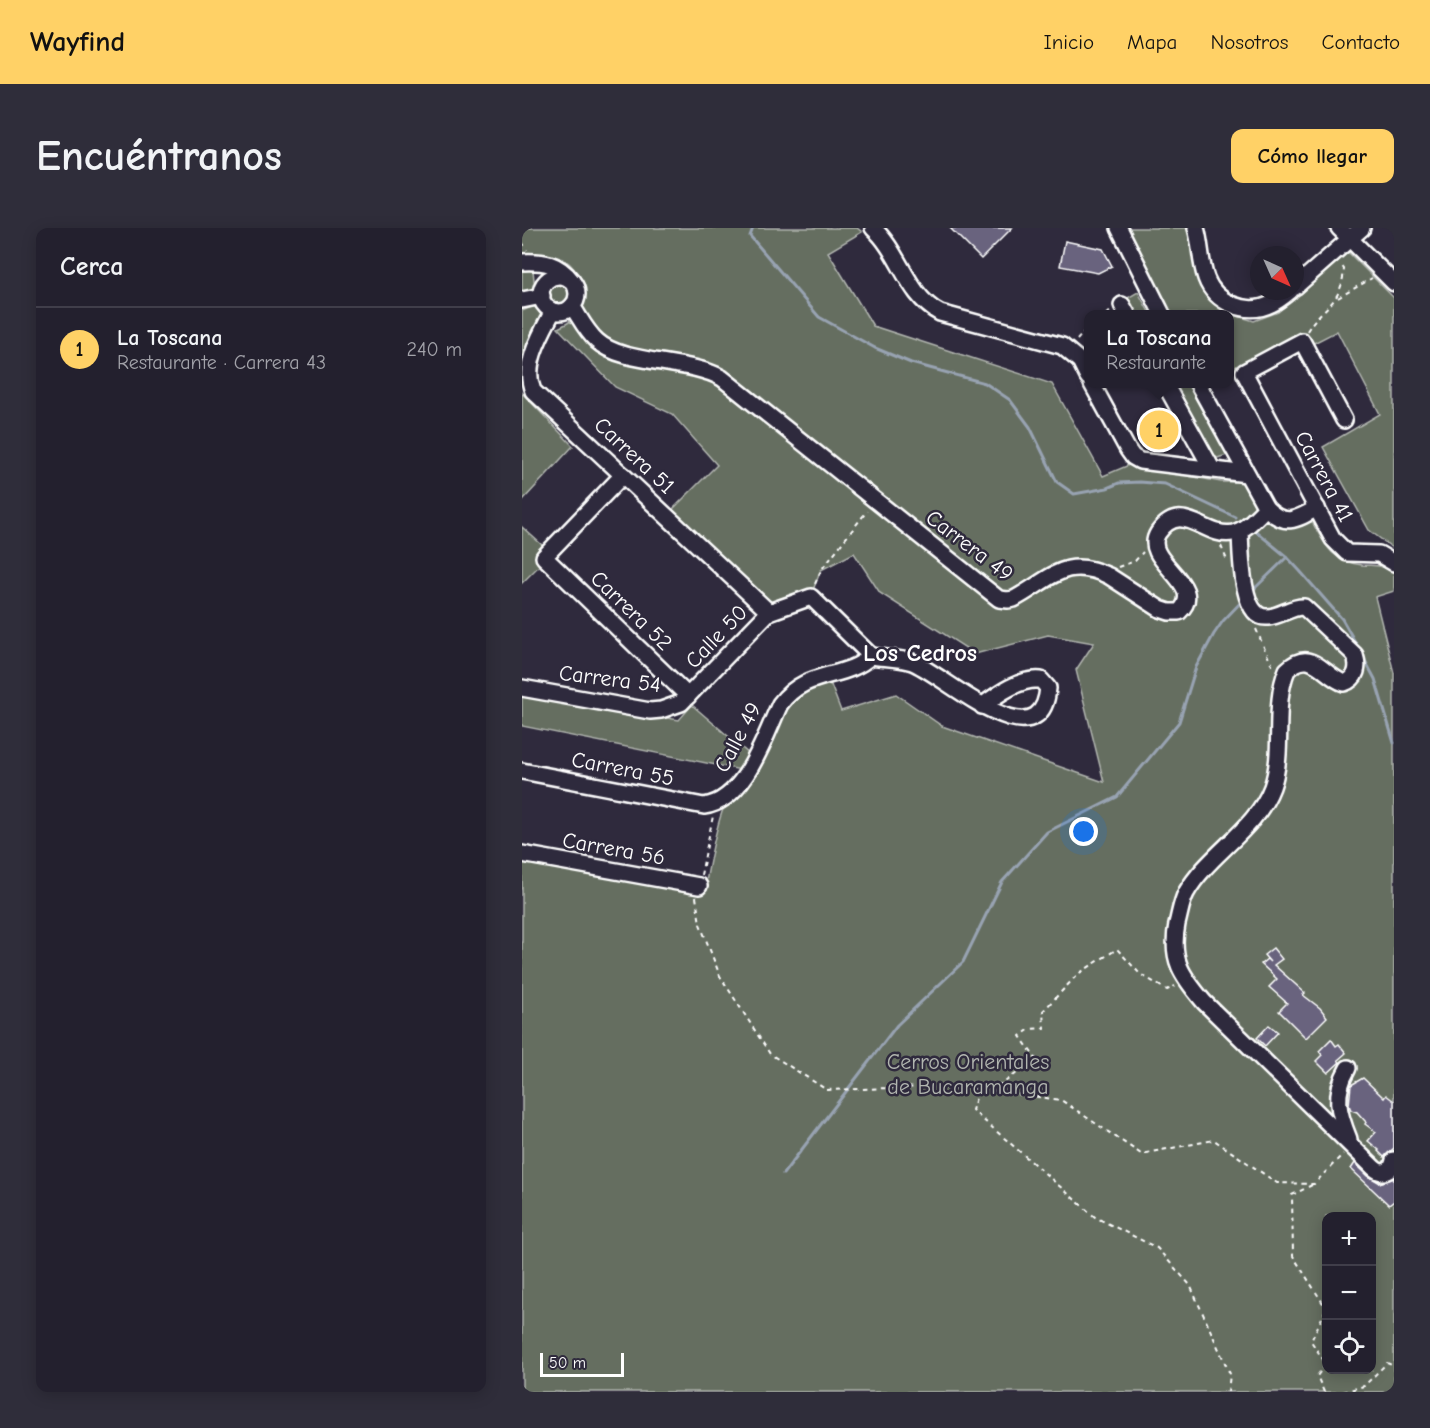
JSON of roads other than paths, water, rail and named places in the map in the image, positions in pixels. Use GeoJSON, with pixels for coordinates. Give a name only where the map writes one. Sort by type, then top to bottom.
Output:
{"type":"FeatureCollection","features":[{"type":"Feature","properties":{"kind":"street"},"geometry":{"type":"LineString","coordinates":[[873,228],[883,238],[917,294],[928,307],[940,313],[1054,344],[1068,350],[1084,368]]}},
{"type":"Feature","properties":{"kind":"street"},"geometry":{"type":"LineString","coordinates":[[1119,228],[1160,310]]}},
{"type":"Feature","properties":{"kind":"street"},"geometry":{"type":"LineString","coordinates":[[1196,228],[1204,272],[1213,291],[1226,302],[1244,309],[1264,307],[1278,300]]}},
{"type":"Feature","properties":{"kind":"street"},"geometry":{"type":"LineString","coordinates":[[1339,228],[1394,283]]}},
{"type":"Feature","properties":{"kind":"street"},"geometry":{"type":"LineString","coordinates":[[1304,279],[1362,228]]}},
{"type":"Feature","properties":{"kind":"street"},"geometry":{"type":"LineString","coordinates":[[529,261],[546,271],[549,280]]}},
{"type":"Feature","properties":{"kind":"street"},"geometry":{"type":"LineString","coordinates":[[529,261],[549,262],[557,266],[572,282],[577,293],[572,306],[564,312],[553,311],[545,304],[542,296],[543,287],[549,280],[561,277],[572,282]]}},
{"type":"Feature","properties":{"kind":"street"},"geometry":{"type":"LineString","coordinates":[[522,300],[542,296]]}},
{"type":"Feature","properties":{"kind":"street","name":"Carrera 49"},"geometry":{"type":"LineString","coordinates":[[572,306],[595,340],[609,349],[712,372],[722,378],[999,599],[1014,598],[1071,567],[1086,568],[1100,572],[1160,609],[1179,612],[1186,601],[1184,587],[1160,555],[1156,545],[1156,536],[1166,524],[1179,518],[1187,518],[1216,532],[1227,534],[1239,531]]}},
{"type":"Feature","properties":{"kind":"street","name":"Carrera 51"},"geometry":{"type":"LineString","coordinates":[[553,311],[530,355],[526,368],[528,384],[533,391],[769,612]]}},
{"type":"Feature","properties":{"kind":"street","name":"Carrera 41"},"geometry":{"type":"LineString","coordinates":[[1344,420],[1302,341],[1244,372],[1333,539],[1347,553],[1379,554],[1394,563]]}},
{"type":"Feature","properties":{"kind":"street"},"geometry":{"type":"LineString","coordinates":[[1094,388],[1133,457],[1140,461],[1247,474]]}},
{"type":"Feature","properties":{"kind":"street"},"geometry":{"type":"LineString","coordinates":[[1167,388],[1212,469]]}},
{"type":"Feature","properties":{"kind":"street"},"geometry":{"type":"LineString","coordinates":[[1200,388],[1266,508],[1281,519],[1291,520],[1317,508]]}},
{"type":"Feature","properties":{"kind":"street","name":"Carrera 52"},"geometry":{"type":"LineString","coordinates":[[623,475],[544,557],[688,696]]}},
{"type":"Feature","properties":{"kind":"street"},"geometry":{"type":"LineString","coordinates":[[1266,508],[1239,531],[1247,596],[1254,610],[1264,617],[1270,617],[1300,606],[1304,607],[1355,656],[1358,663],[1357,670],[1352,679],[1344,683],[1339,682],[1317,664],[1306,661],[1299,662],[1287,670],[1282,690],[1275,773],[1271,788],[1264,803],[1192,884],[1182,904],[1176,932],[1179,967],[1186,981],[1204,1002],[1380,1172],[1390,1169],[1394,1160],[1394,1150]]}},
{"type":"Feature","properties":{"kind":"street","name":"Calle 50"},"geometry":{"type":"LineString","coordinates":[[688,696],[769,612],[811,597],[871,656]]}},
{"type":"Feature","properties":{"kind":"street"},"geometry":{"type":"LineString","coordinates":[[871,656],[912,662],[982,706]]}},
{"type":"Feature","properties":{"kind":"street","name":"Calle 49"},"geometry":{"type":"LineString","coordinates":[[716,804],[732,793],[742,781],[786,696],[801,683],[857,665],[871,656]]}},
{"type":"Feature","properties":{"kind":"street","name":"Carrera 54"},"geometry":{"type":"LineString","coordinates":[[522,688],[651,711],[670,708],[688,696]]}},
{"type":"Feature","properties":{"kind":"street","name":"Carrera 55"},"geometry":{"type":"LineString","coordinates":[[522,771],[704,806],[716,804]]}},
{"type":"Feature","properties":{"kind":"street","name":"Carrera 56"},"geometry":{"type":"LineString","coordinates":[[522,854],[699,886]]}},
{"type":"Feature","properties":{"kind":"street"},"geometry":{"type":"LineString","coordinates":[[1348,1068],[1338,1096],[1340,1114],[1351,1145]]}},
{"type":"Feature","properties":{"kind":"waterway"},"geometry":{"type":"LineString","coordinates":[[753,228],[750,236],[819,317],[875,348],[911,363],[985,383],[1010,400],[1030,427],[1057,482],[1074,494],[1107,488],[1119,483],[1165,484],[1235,517]]}},
{"type":"Feature","properties":{"kind":"waterway"},"geometry":{"type":"LineString","coordinates":[[1253,529],[1300,571],[1342,619],[1359,649]]}},
{"type":"Feature","properties":{"kind":"waterway"},"geometry":{"type":"LineString","coordinates":[[1252,591],[1287,557]]}},
{"type":"Feature","properties":{"kind":"waterway"},"geometry":{"type":"LineString","coordinates":[[783,1174],[897,1025],[963,962],[1002,882],[1047,832],[1117,797],[1179,722],[1196,667],[1223,621],[1243,600]]}},
{"type":"Feature","properties":{"kind":"waterway"},"geometry":{"type":"LineString","coordinates":[[1362,655],[1375,679],[1394,743]]}},
{"type":"Feature","properties":{"kind":"place","name":"La Toscana"},"geometry":{"type":"Point","coordinates":[1159,430]}},
{"type":"Feature","properties":{"kind":"district","name":"Los Cedros"},"geometry":{"type":"Point","coordinates":[920,653]}},
{"type":"Feature","properties":{"kind":"park label","name":"Cerros Orientales de Bucaramanga"},"geometry":{"type":"Point","coordinates":[968,1074]}}]}
